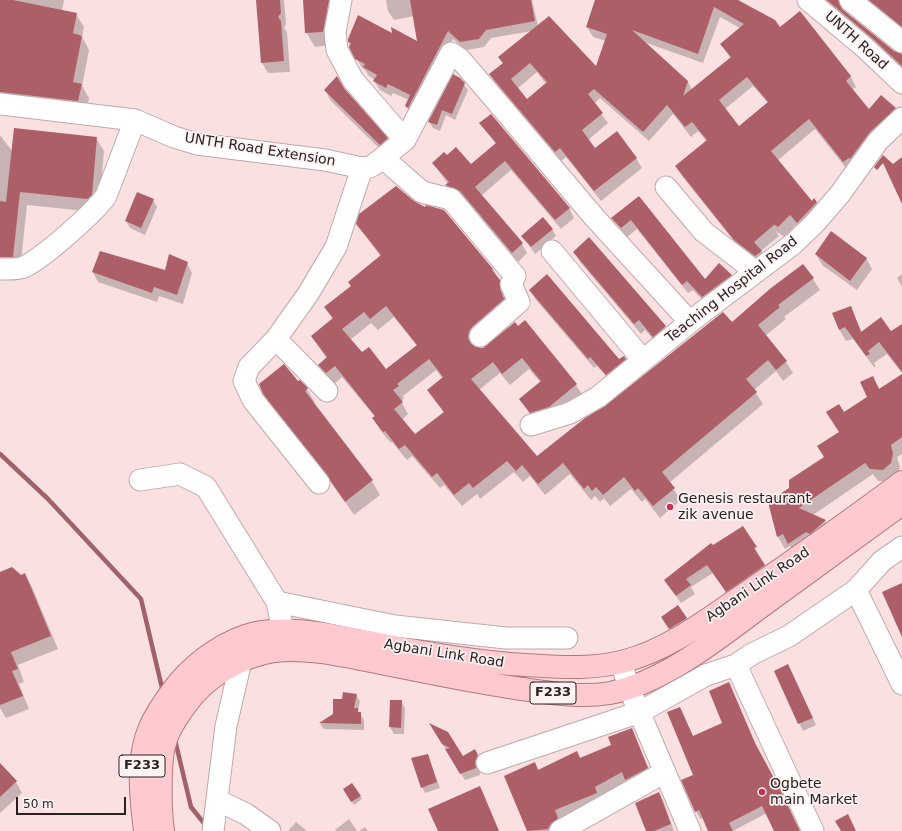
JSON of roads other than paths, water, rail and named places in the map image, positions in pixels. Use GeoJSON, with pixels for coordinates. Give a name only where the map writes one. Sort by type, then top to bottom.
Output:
{"type":"FeatureCollection","features":[{"type":"Feature","properties":{"kind":"main road","name":"Agbani Link Road"},"geometry":{"type":"LineString","coordinates":[[163,831],[161,766],[170,712],[193,668],[223,646],[246,636],[283,631],[320,634],[394,636],[501,664],[581,668],[621,662],[661,647],[688,633],[816,545],[902,482]]}},
{"type":"Feature","properties":{"kind":"main road","name":"Agbani Link Road"},"geometry":{"type":"LineString","coordinates":[[145,831],[140,794],[143,754],[149,728],[189,700],[205,684],[228,667],[241,661],[275,651],[309,651],[344,656],[482,683],[565,695],[610,693],[629,688],[683,662],[902,504]]}},
{"type":"Feature","properties":{"kind":"street"},"geometry":{"type":"LineString","coordinates":[[341,0],[336,32],[337,50],[353,80],[405,140]]}},
{"type":"Feature","properties":{"kind":"street","name":"UNTH Road"},"geometry":{"type":"LineString","coordinates":[[808,0],[864,47],[902,82]]}},
{"type":"Feature","properties":{"kind":"street"},"geometry":{"type":"LineString","coordinates":[[850,0],[902,42]]}},
{"type":"Feature","properties":{"kind":"street"},"geometry":{"type":"LineString","coordinates":[[319,483],[253,400],[244,381],[249,367],[276,339],[308,294],[336,247],[362,168],[370,167],[405,140],[451,53],[460,59],[594,217],[690,322]]}},
{"type":"Feature","properties":{"kind":"street","name":"UNTH Road Extension"},"geometry":{"type":"LineString","coordinates":[[0,104],[135,120],[197,144],[325,160],[362,168]]}},
{"type":"Feature","properties":{"kind":"street","name":"Teaching Hospital Road"},"geometry":{"type":"LineString","coordinates":[[531,425],[570,413],[598,397],[690,322],[793,244],[815,223],[840,194],[878,140],[902,118]]}},
{"type":"Feature","properties":{"kind":"street"},"geometry":{"type":"LineString","coordinates":[[0,269],[15,270],[38,259],[98,207],[106,196],[135,120]]}},
{"type":"Feature","properties":{"kind":"street"},"geometry":{"type":"LineString","coordinates":[[383,158],[422,192],[451,199],[515,276],[511,284],[519,302],[480,336]]}},
{"type":"Feature","properties":{"kind":"street"},"geometry":{"type":"LineString","coordinates":[[666,187],[704,232],[756,272]]}},
{"type":"Feature","properties":{"kind":"street"},"geometry":{"type":"LineString","coordinates":[[552,251],[643,360]]}},
{"type":"Feature","properties":{"kind":"street"},"geometry":{"type":"LineString","coordinates":[[276,339],[327,391]]}},
{"type":"Feature","properties":{"kind":"street"},"geometry":{"type":"LineString","coordinates":[[140,480],[180,474],[206,487],[277,602],[283,631]]}},
{"type":"Feature","properties":{"kind":"street"},"geometry":{"type":"LineString","coordinates":[[487,763],[640,712],[706,675],[736,665],[752,654],[789,636],[856,590],[882,561],[902,547]]}},
{"type":"Feature","properties":{"kind":"street"},"geometry":{"type":"LineString","coordinates":[[856,590],[902,684]]}},
{"type":"Feature","properties":{"kind":"street"},"geometry":{"type":"LineString","coordinates":[[277,602],[394,636],[567,638]]}},
{"type":"Feature","properties":{"kind":"street"},"geometry":{"type":"LineString","coordinates":[[501,664],[506,638]]}},
{"type":"Feature","properties":{"kind":"street"},"geometry":{"type":"LineString","coordinates":[[214,827],[226,726],[241,661]]}},
{"type":"Feature","properties":{"kind":"street"},"geometry":{"type":"LineString","coordinates":[[621,662],[629,688],[690,831]]}},
{"type":"Feature","properties":{"kind":"street"},"geometry":{"type":"LineString","coordinates":[[736,665],[813,831]]}},
{"type":"Feature","properties":{"kind":"street"},"geometry":{"type":"LineString","coordinates":[[560,831],[665,772]]}},
{"type":"Feature","properties":{"kind":"street"},"geometry":{"type":"LineString","coordinates":[[217,800],[246,814],[270,831]]}},
{"type":"Feature","properties":{"kind":"waterway"},"geometry":{"type":"LineString","coordinates":[[0,454],[48,499],[141,599],[163,692]]}},
{"type":"Feature","properties":{"kind":"waterway"},"geometry":{"type":"LineString","coordinates":[[175,740],[191,807],[207,827]]}},
{"type":"Feature","properties":{"kind":"place","name":"Genesis restaurant zik avenue"},"geometry":{"type":"Point","coordinates":[670,507]}},
{"type":"Feature","properties":{"kind":"place","name":"Ogbete main Market"},"geometry":{"type":"Point","coordinates":[762,792]}}]}
